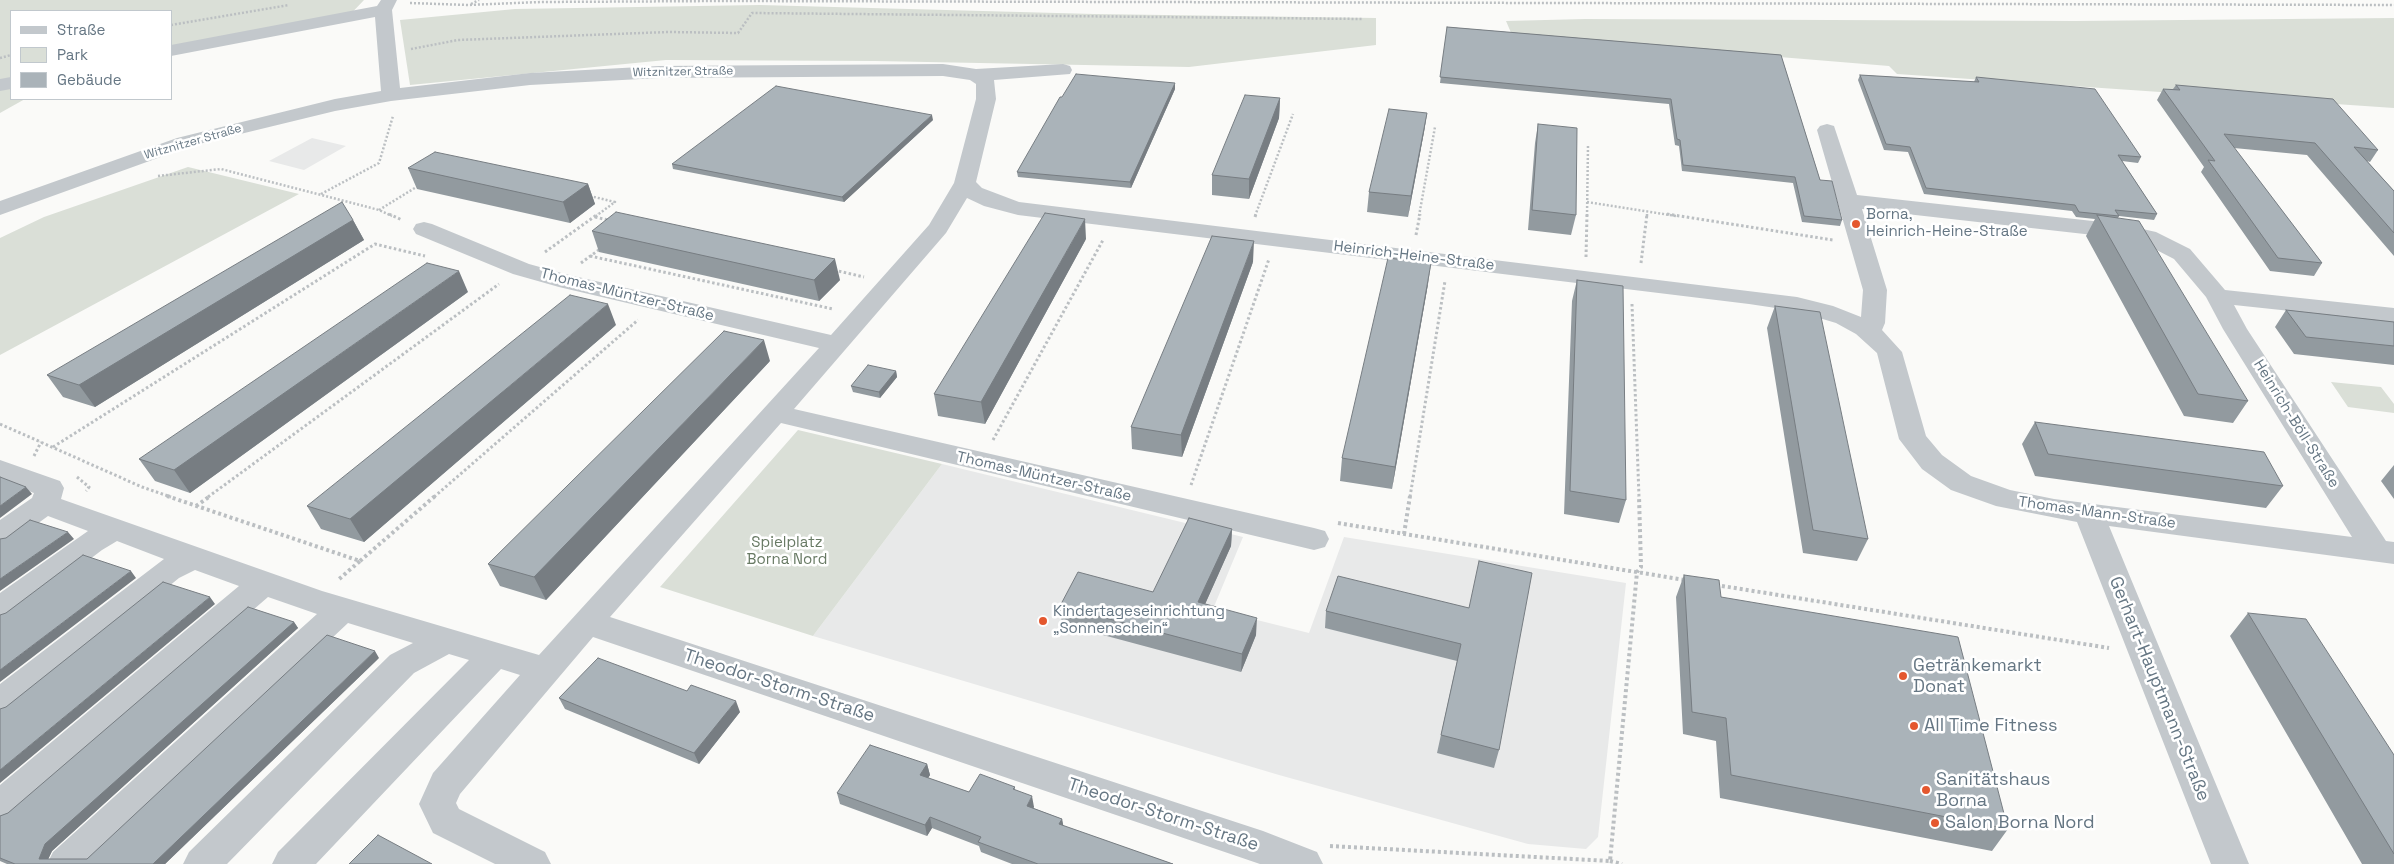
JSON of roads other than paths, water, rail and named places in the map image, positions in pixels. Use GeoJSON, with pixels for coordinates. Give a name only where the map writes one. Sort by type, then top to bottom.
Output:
{"type":"FeatureCollection","features":[{"type":"Feature","properties":{"kind":"street"},"geometry":{"type":"LineString","coordinates":[[172,51],[386,5],[394,95]]}},
{"type":"Feature","properties":{"kind":"street","name":"Witznitzer Straße"},"geometry":{"type":"LineString","coordinates":[[0,208],[184,142],[335,105],[394,95],[530,79],[600,74],[942,70],[976,75],[1063,70]]}},
{"type":"Feature","properties":{"kind":"street"},"geometry":{"type":"LineString","coordinates":[[532,864],[446,821],[437,804],[446,784],[938,228],[965,183],[986,99],[986,82],[976,75]]}},
{"type":"Feature","properties":{"kind":"street"},"geometry":{"type":"LineString","coordinates":[[1827,130],[1875,290],[1873,323],[1871,327],[1865,329]]}},
{"type":"Feature","properties":{"kind":"street","name":"Heinrich-Heine-Straße"},"geometry":{"type":"LineString","coordinates":[[965,183],[974,193],[992,202],[1018,208],[1797,304],[1845,318],[1865,329]]}},
{"type":"Feature","properties":{"kind":"street","name":"Heinrich-Böll-Straße"},"geometry":{"type":"LineString","coordinates":[[1849,201],[2084,226],[2148,237],[2182,254],[2217,296],[2235,329],[2386,552]]}},
{"type":"Feature","properties":{"kind":"street","name":"Thomas-Müntzer-Straße"},"geometry":{"type":"LineString","coordinates":[[424,229],[521,269],[559,280],[836,344]]}},
{"type":"Feature","properties":{"kind":"street"},"geometry":{"type":"LineString","coordinates":[[2217,296],[2394,315]]}},
{"type":"Feature","properties":{"kind":"street","name":"Thomas-Mann-Straße"},"geometry":{"type":"LineString","coordinates":[[1865,329],[1880,340],[1889,352],[1914,439],[1932,462],[1960,483],[2006,499],[2054,509],[2386,552]]}},
{"type":"Feature","properties":{"kind":"street","name":"Thomas-Müntzer-Straße"},"geometry":{"type":"LineString","coordinates":[[775,413],[980,463],[1314,539]]}},
{"type":"Feature","properties":{"kind":"street"},"geometry":{"type":"LineString","coordinates":[[0,470],[50,488],[44,504],[0,535]]}},
{"type":"Feature","properties":{"kind":"street"},"geometry":{"type":"LineString","coordinates":[[44,504],[328,606],[546,670]]}},
{"type":"Feature","properties":{"kind":"street","name":"Gerhart-Hauptmann-Straße"},"geometry":{"type":"LineString","coordinates":[[2089,514],[2230,864]]}},
{"type":"Feature","properties":{"kind":"street"},"geometry":{"type":"LineString","coordinates":[[0,610],[91,542],[114,530]]}},
{"type":"Feature","properties":{"kind":"street"},"geometry":{"type":"LineString","coordinates":[[0,703],[168,570],[192,558]]}},
{"type":"Feature","properties":{"kind":"street"},"geometry":{"type":"LineString","coordinates":[[0,807],[263,583]]}},
{"type":"Feature","properties":{"kind":"street"},"geometry":{"type":"LineString","coordinates":[[66,864],[328,606]]}},
{"type":"Feature","properties":{"kind":"street","name":"Theodor-Storm-Straße"},"geometry":{"type":"LineString","coordinates":[[588,622],[1302,862]]}},
{"type":"Feature","properties":{"kind":"street"},"geometry":{"type":"LineString","coordinates":[[202,864],[402,664],[444,641]]}},
{"type":"Feature","properties":{"kind":"street"},"geometry":{"type":"LineString","coordinates":[[291,864],[494,655]]}},
{"type":"Feature","properties":{"kind":"place","name":"Borna, Heinrich-Heine-Straße"},"geometry":{"type":"Point","coordinates":[1856,224]}},
{"type":"Feature","properties":{"kind":"place","name":"Kindertageseinrichtung „Sonnenschein“"},"geometry":{"type":"Point","coordinates":[1043,621]}},
{"type":"Feature","properties":{"kind":"place","name":"Getränkemarkt Donat"},"geometry":{"type":"Point","coordinates":[1903,676]}},
{"type":"Feature","properties":{"kind":"place","name":"All Time Fitness"},"geometry":{"type":"Point","coordinates":[1914,726]}},
{"type":"Feature","properties":{"kind":"place","name":"Sanitätshaus Borna"},"geometry":{"type":"Point","coordinates":[1926,790]}},
{"type":"Feature","properties":{"kind":"place","name":"Salon Borna Nord"},"geometry":{"type":"Point","coordinates":[1935,823]}},
{"type":"Feature","properties":{"kind":"park label","name":"Spielplatz Borna Nord"},"geometry":{"type":"Point","coordinates":[787,552]}}]}
